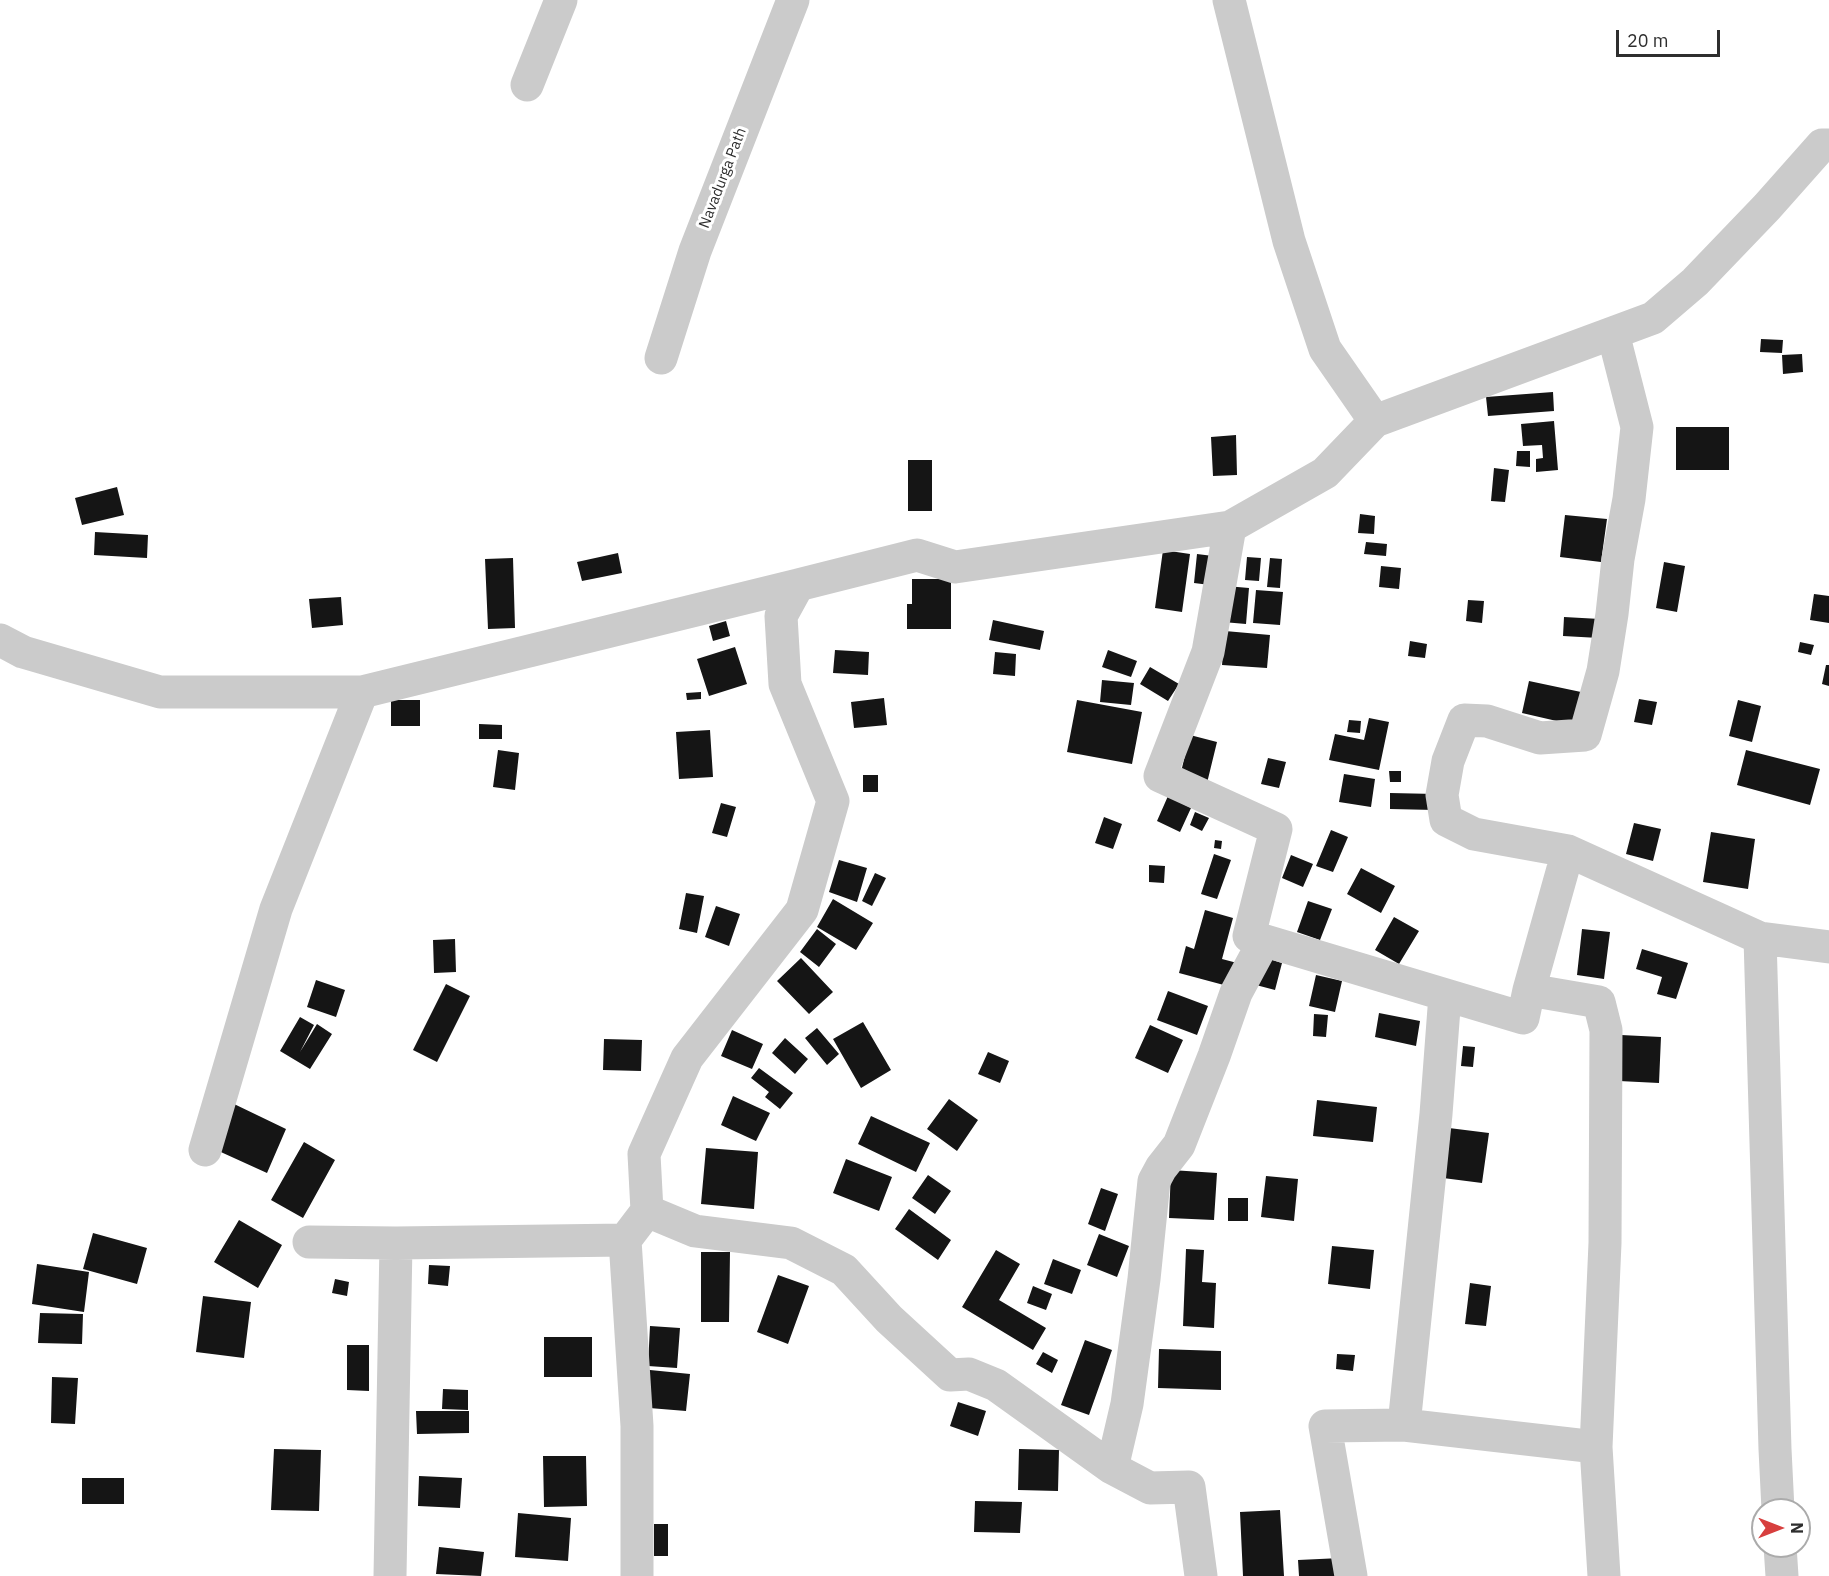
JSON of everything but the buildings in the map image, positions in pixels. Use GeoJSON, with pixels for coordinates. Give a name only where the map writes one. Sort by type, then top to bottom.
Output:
{"type":"FeatureCollection","features":[{"type":"Feature","properties":{"kind":"street"},"geometry":{"type":"LineString","coordinates":[[527,85],[561,0]]}},
{"type":"Feature","properties":{"kind":"street","name":"Navadurga Path"},"geometry":{"type":"LineString","coordinates":[[661,358],[695,251],[793,0]]}},
{"type":"Feature","properties":{"kind":"street"},"geometry":{"type":"LineString","coordinates":[[1229,0],[1288,241],[1325,349],[1375,421]]}},
{"type":"Feature","properties":{"kind":"street"},"geometry":{"type":"LineString","coordinates":[[0,640],[24,652],[160,692],[362,692],[917,555],[955,567],[1230,527],[1325,472],[1375,421],[1653,318],[1687,289],[1767,207],[1822,145],[1829,145]]}},
{"type":"Feature","properties":{"kind":"street"},"geometry":{"type":"LineString","coordinates":[[1613,333],[1637,427],[1629,499],[1618,559],[1603,671],[1585,735],[1540,738],[1487,721],[1464,720],[1448,761],[1442,795],[1446,820],[1474,834],[1568,851],[1760,938],[1829,947]]}},
{"type":"Feature","properties":{"kind":"street"},"geometry":{"type":"LineString","coordinates":[[1230,527],[1208,652],[1160,777],[1276,829],[1249,936],[1523,1018],[1568,851]]}},
{"type":"Feature","properties":{"kind":"street"},"geometry":{"type":"LineString","coordinates":[[637,1576],[637,1426],[625,1240],[646,1211],[644,1154],[687,1058],[802,910],[834,801],[785,684],[781,616],[798,585]]}},
{"type":"Feature","properties":{"kind":"street"},"geometry":{"type":"LineString","coordinates":[[205,1150],[276,909],[362,692]]}},
{"type":"Feature","properties":{"kind":"street"},"geometry":{"type":"LineString","coordinates":[[1760,938],[1778,1498]]}},
{"type":"Feature","properties":{"kind":"street"},"geometry":{"type":"LineString","coordinates":[[1112,1468],[1127,1404],[1144,1279],[1154,1181],[1161,1168],[1179,1146],[1236,993],[1264,941]]}},
{"type":"Feature","properties":{"kind":"street"},"geometry":{"type":"LineString","coordinates":[[1529,990],[1599,1002],[1605,1030],[1605,1243],[1596,1447],[1604,1576]]}},
{"type":"Feature","properties":{"kind":"street"},"geometry":{"type":"LineString","coordinates":[[1404,1425],[1445,995]]}},
{"type":"Feature","properties":{"kind":"street"},"geometry":{"type":"LineString","coordinates":[[646,1211],[695,1231],[791,1243],[844,1270],[889,1319],[950,1375],[969,1374],[996,1385],[1112,1468],[1150,1488],[1189,1487],[1201,1576]]}},
{"type":"Feature","properties":{"kind":"street"},"geometry":{"type":"LineString","coordinates":[[309,1242],[625,1240]]}},
{"type":"Feature","properties":{"kind":"street"},"geometry":{"type":"LineString","coordinates":[[390,1576],[396,1243]]}},
{"type":"Feature","properties":{"kind":"street"},"geometry":{"type":"LineString","coordinates":[[1351,1576],[1325,1426],[1404,1425],[1596,1447]]}},
{"type":"Feature","properties":{"kind":"street"},"geometry":{"type":"LineString","coordinates":[[1781,1558],[1782,1576]]}}]}
